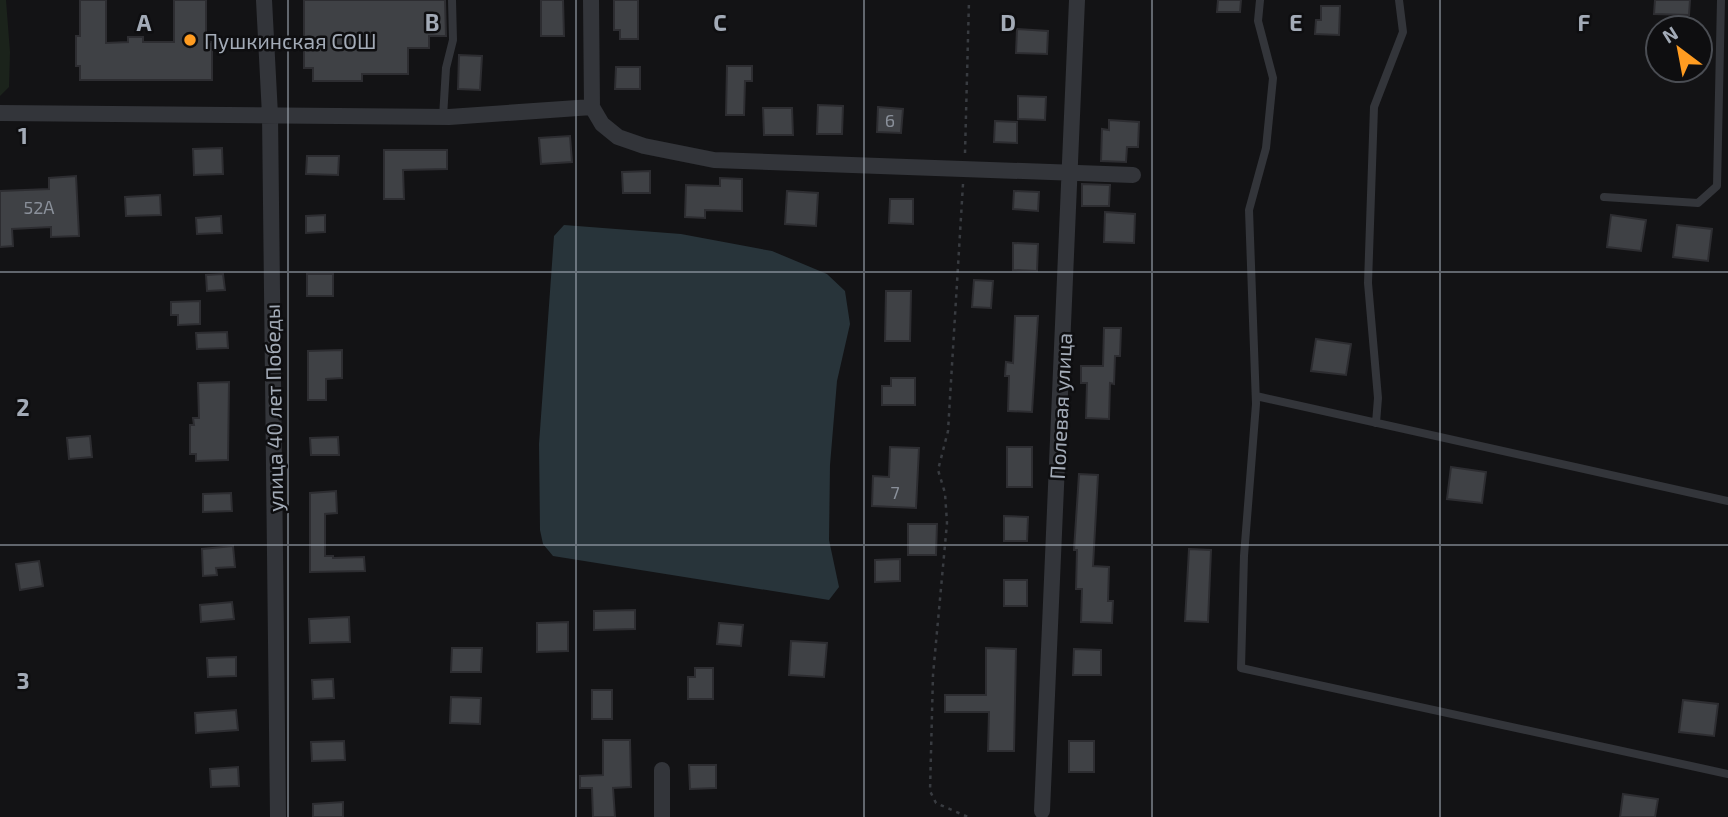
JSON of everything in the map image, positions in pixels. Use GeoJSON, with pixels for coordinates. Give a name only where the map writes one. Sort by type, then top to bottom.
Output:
{"type":"FeatureCollection","features":[{"type":"Feature","properties":{"kind":"street","name":"улица 40 лет Победы"},"geometry":{"type":"LineString","coordinates":[[264,0],[270,115],[278,817]]}},
{"type":"Feature","properties":{"kind":"street"},"geometry":{"type":"LineString","coordinates":[[591,0],[592,107],[602,124],[618,137],[644,146],[714,160],[1133,175]]}},
{"type":"Feature","properties":{"kind":"street","name":"Полевая улица"},"geometry":{"type":"LineString","coordinates":[[1042,811],[1077,0]]}},
{"type":"Feature","properties":{"kind":"street"},"geometry":{"type":"LineString","coordinates":[[0,113],[443,117],[592,107]]}},
{"type":"Feature","properties":{"kind":"street"},"geometry":{"type":"LineString","coordinates":[[662,770],[662,817]]}},
{"type":"Feature","properties":{"kind":"lane"},"geometry":{"type":"LineString","coordinates":[[443,117],[446,68],[453,40],[452,0]]}},
{"type":"Feature","properties":{"kind":"lane"},"geometry":{"type":"LineString","coordinates":[[1260,0],[1258,21],[1273,78],[1266,148],[1249,210],[1256,396],[1244,556],[1241,668],[1728,774]]}},
{"type":"Feature","properties":{"kind":"lane"},"geometry":{"type":"LineString","coordinates":[[1377,423],[1378,398],[1368,283],[1374,107],[1403,32],[1399,0]]}},
{"type":"Feature","properties":{"kind":"lane"},"geometry":{"type":"LineString","coordinates":[[1604,197],[1698,203],[1717,186],[1721,0]]}},
{"type":"Feature","properties":{"kind":"lane"},"geometry":{"type":"LineString","coordinates":[[1256,396],[1728,501]]}},
{"type":"Feature","properties":{"kind":"path"},"geometry":{"type":"LineString","coordinates":[[968,817],[936,803],[930,791],[930,773],[933,675],[947,523],[938,470],[948,431],[964,169],[969,0]]}},
{"type":"Feature","properties":{"kind":"shaded area"},"geometry":{"type":"Polygon","coordinates":[[[0,0],[6,0],[10,52],[9,87],[0,96],[0,0]]]}},
{"type":"Feature","properties":{"kind":"shaded area"},"geometry":{"type":"Polygon","coordinates":[[[564,225],[681,234],[772,251],[827,274],[845,291],[850,324],[837,381],[830,465],[829,540],[839,587],[829,600],[553,556],[543,544],[540,530],[539,444],[554,236],[564,225]]]}},
{"type":"Feature","properties":{"kind":"building","name":"Пушкинская СОШ"},"geometry":{"type":"Polygon","coordinates":[[[80,0],[106,0],[106,43],[128,42],[128,37],[143,37],[143,42],[174,42],[174,0],[206,0],[206,42],[212,42],[212,80],[80,80],[80,66],[76,66],[76,36],[80,36],[80,0]]]}},
{"type":"Feature","properties":{"kind":"building"},"geometry":{"type":"Polygon","coordinates":[[[304,0],[445,0],[446,36],[429,36],[429,48],[408,48],[408,74],[362,74],[362,81],[313,81],[313,68],[304,68],[304,0]]]}},
{"type":"Feature","properties":{"kind":"building"},"geometry":{"type":"Polygon","coordinates":[[[541,0],[563,0],[564,36],[541,36],[541,0]]]}},
{"type":"Feature","properties":{"kind":"building"},"geometry":{"type":"Polygon","coordinates":[[[614,0],[638,0],[638,39],[620,39],[620,30],[614,30],[614,0]]]}},
{"type":"Feature","properties":{"kind":"building"},"geometry":{"type":"Polygon","coordinates":[[[1218,0],[1241,0],[1240,12],[1217,12],[1218,0]]]}},
{"type":"Feature","properties":{"kind":"building"},"geometry":{"type":"Polygon","coordinates":[[[1655,0],[1690,0],[1689,14],[1654,14],[1655,0]]]}},
{"type":"Feature","properties":{"kind":"building"},"geometry":{"type":"Polygon","coordinates":[[[1321,6],[1340,6],[1339,35],[1315,34],[1316,20],[1321,20],[1321,6]]]}},
{"type":"Feature","properties":{"kind":"building"},"geometry":{"type":"Polygon","coordinates":[[[1017,29],[1048,31],[1047,54],[1016,53],[1017,29]]]}},
{"type":"Feature","properties":{"kind":"building"},"geometry":{"type":"Polygon","coordinates":[[[459,55],[482,56],[480,90],[458,89],[459,55]]]}},
{"type":"Feature","properties":{"kind":"building"},"geometry":{"type":"Polygon","coordinates":[[[727,66],[752,66],[752,81],[745,81],[744,115],[726,115],[727,66]]]}},
{"type":"Feature","properties":{"kind":"building"},"geometry":{"type":"Polygon","coordinates":[[[616,67],[640,67],[640,89],[615,89],[616,67]]]}},
{"type":"Feature","properties":{"kind":"building"},"geometry":{"type":"Polygon","coordinates":[[[1018,96],[1046,97],[1045,120],[1018,119],[1018,96]]]}},
{"type":"Feature","properties":{"kind":"building"},"geometry":{"type":"Polygon","coordinates":[[[818,105],[843,106],[842,134],[817,134],[818,105]]]}},
{"type":"Feature","properties":{"kind":"building"},"geometry":{"type":"Polygon","coordinates":[[[878,107],[903,109],[901,133],[877,132],[878,107]]]}},
{"type":"Feature","properties":{"kind":"building"},"geometry":{"type":"Polygon","coordinates":[[[763,108],[792,108],[793,135],[764,135],[763,108]]]}},
{"type":"Feature","properties":{"kind":"building"},"geometry":{"type":"Polygon","coordinates":[[[1109,120],[1139,122],[1138,147],[1127,147],[1126,162],[1101,161],[1102,129],[1109,130],[1109,120]]]}},
{"type":"Feature","properties":{"kind":"building"},"geometry":{"type":"Polygon","coordinates":[[[995,121],[1017,122],[1017,143],[994,142],[995,121]]]}},
{"type":"Feature","properties":{"kind":"building"},"geometry":{"type":"Polygon","coordinates":[[[570,136],[572,162],[541,164],[539,138],[570,136]]]}},
{"type":"Feature","properties":{"kind":"building"},"geometry":{"type":"Polygon","coordinates":[[[222,148],[223,174],[194,175],[193,149],[222,148]]]}},
{"type":"Feature","properties":{"kind":"building"},"geometry":{"type":"Polygon","coordinates":[[[384,150],[447,150],[447,169],[403,170],[404,199],[384,199],[384,150]]]}},
{"type":"Feature","properties":{"kind":"building"},"geometry":{"type":"Polygon","coordinates":[[[307,156],[339,156],[338,175],[306,174],[307,156]]]}},
{"type":"Feature","properties":{"kind":"building"},"geometry":{"type":"Polygon","coordinates":[[[650,171],[650,193],[623,193],[622,172],[650,171]]]}},
{"type":"Feature","properties":{"kind":"building"},"geometry":{"type":"Polygon","coordinates":[[[76,176],[79,236],[51,237],[51,227],[12,229],[13,246],[0,247],[0,191],[49,189],[49,178],[76,176]]]}},
{"type":"Feature","properties":{"kind":"building"},"geometry":{"type":"Polygon","coordinates":[[[720,178],[742,179],[742,211],[705,210],[705,218],[685,217],[686,185],[720,186],[720,178]]]}},
{"type":"Feature","properties":{"kind":"building"},"geometry":{"type":"Polygon","coordinates":[[[1082,184],[1110,185],[1109,206],[1082,206],[1082,184]]]}},
{"type":"Feature","properties":{"kind":"building"},"geometry":{"type":"Polygon","coordinates":[[[787,191],[818,193],[816,226],[785,224],[787,191]]]}},
{"type":"Feature","properties":{"kind":"building"},"geometry":{"type":"Polygon","coordinates":[[[1014,191],[1039,192],[1038,211],[1013,209],[1014,191]]]}},
{"type":"Feature","properties":{"kind":"building"},"geometry":{"type":"Polygon","coordinates":[[[160,195],[161,215],[126,216],[125,197],[160,195]]]}},
{"type":"Feature","properties":{"kind":"building"},"geometry":{"type":"Polygon","coordinates":[[[890,199],[913,199],[913,224],[889,223],[890,199]]]}},
{"type":"Feature","properties":{"kind":"building"},"geometry":{"type":"Polygon","coordinates":[[[1105,212],[1135,214],[1134,243],[1104,242],[1105,212]]]}},
{"type":"Feature","properties":{"kind":"building"},"geometry":{"type":"Polygon","coordinates":[[[325,215],[325,232],[306,233],[306,216],[325,215]]]}},
{"type":"Feature","properties":{"kind":"building"},"geometry":{"type":"Polygon","coordinates":[[[1611,215],[1646,220],[1641,251],[1607,247],[1611,215]]]}},
{"type":"Feature","properties":{"kind":"building"},"geometry":{"type":"Polygon","coordinates":[[[221,216],[222,233],[197,234],[196,218],[221,216]]]}},
{"type":"Feature","properties":{"kind":"building"},"geometry":{"type":"Polygon","coordinates":[[[1677,225],[1712,229],[1708,261],[1673,257],[1677,225]]]}},
{"type":"Feature","properties":{"kind":"building"},"geometry":{"type":"Polygon","coordinates":[[[1013,243],[1038,244],[1037,271],[1013,270],[1013,243]]]}},
{"type":"Feature","properties":{"kind":"building"},"geometry":{"type":"Polygon","coordinates":[[[223,274],[225,290],[207,291],[206,275],[223,274]]]}},
{"type":"Feature","properties":{"kind":"building"},"geometry":{"type":"Polygon","coordinates":[[[307,274],[333,274],[333,296],[307,296],[307,274]]]}},
{"type":"Feature","properties":{"kind":"building"},"geometry":{"type":"Polygon","coordinates":[[[974,280],[993,281],[991,308],[972,307],[974,280]]]}},
{"type":"Feature","properties":{"kind":"building"},"geometry":{"type":"Polygon","coordinates":[[[886,291],[911,291],[910,341],[885,341],[886,291]]]}},
{"type":"Feature","properties":{"kind":"building"},"geometry":{"type":"Polygon","coordinates":[[[200,301],[200,324],[178,325],[178,315],[171,315],[171,302],[200,301]]]}},
{"type":"Feature","properties":{"kind":"building"},"geometry":{"type":"Polygon","coordinates":[[[1015,316],[1038,316],[1032,412],[1008,411],[1009,376],[1005,376],[1006,362],[1013,363],[1015,316]]]}},
{"type":"Feature","properties":{"kind":"building"},"geometry":{"type":"Polygon","coordinates":[[[1104,328],[1121,328],[1120,356],[1115,356],[1114,384],[1110,383],[1109,419],[1086,418],[1087,383],[1081,383],[1081,366],[1103,366],[1104,328]]]}},
{"type":"Feature","properties":{"kind":"building"},"geometry":{"type":"Polygon","coordinates":[[[227,332],[228,348],[197,349],[196,333],[227,332]]]}},
{"type":"Feature","properties":{"kind":"building"},"geometry":{"type":"Polygon","coordinates":[[[1316,339],[1351,344],[1346,375],[1311,371],[1316,339]]]}},
{"type":"Feature","properties":{"kind":"building"},"geometry":{"type":"Polygon","coordinates":[[[342,350],[342,378],[326,379],[326,400],[308,400],[308,351],[342,350]]]}},
{"type":"Feature","properties":{"kind":"building"},"geometry":{"type":"Polygon","coordinates":[[[891,378],[915,378],[915,405],[882,405],[882,386],[891,386],[891,378]]]}},
{"type":"Feature","properties":{"kind":"building"},"geometry":{"type":"Polygon","coordinates":[[[229,382],[228,460],[196,461],[196,454],[190,454],[190,425],[194,425],[193,418],[199,418],[198,383],[229,382]]]}},
{"type":"Feature","properties":{"kind":"building"},"geometry":{"type":"Polygon","coordinates":[[[90,436],[92,457],[69,459],[67,438],[90,436]]]}},
{"type":"Feature","properties":{"kind":"building"},"geometry":{"type":"Polygon","coordinates":[[[338,437],[339,455],[311,455],[310,438],[338,437]]]}},
{"type":"Feature","properties":{"kind":"building"},"geometry":{"type":"Polygon","coordinates":[[[890,447],[919,448],[916,508],[872,506],[873,476],[889,477],[890,447]]]}},
{"type":"Feature","properties":{"kind":"building"},"geometry":{"type":"Polygon","coordinates":[[[1007,447],[1032,447],[1032,487],[1007,487],[1007,447]]]}},
{"type":"Feature","properties":{"kind":"building"},"geometry":{"type":"Polygon","coordinates":[[[1451,467],[1486,472],[1482,503],[1447,499],[1451,467]]]}},
{"type":"Feature","properties":{"kind":"building"},"geometry":{"type":"Polygon","coordinates":[[[1079,474],[1098,475],[1093,566],[1109,567],[1108,601],[1113,601],[1112,623],[1081,622],[1082,589],[1076,589],[1077,550],[1074,550],[1079,474]]]}},
{"type":"Feature","properties":{"kind":"building"},"geometry":{"type":"Polygon","coordinates":[[[336,491],[337,513],[325,514],[325,556],[364,557],[365,571],[310,572],[310,493],[336,491]]]}},
{"type":"Feature","properties":{"kind":"building"},"geometry":{"type":"Polygon","coordinates":[[[231,493],[232,511],[203,512],[203,494],[231,493]]]}},
{"type":"Feature","properties":{"kind":"building"},"geometry":{"type":"Polygon","coordinates":[[[1004,516],[1028,517],[1027,541],[1004,541],[1004,516]]]}},
{"type":"Feature","properties":{"kind":"building"},"geometry":{"type":"Polygon","coordinates":[[[908,524],[937,524],[936,555],[908,555],[908,524]]]}},
{"type":"Feature","properties":{"kind":"building"},"geometry":{"type":"Polygon","coordinates":[[[233,546],[235,567],[216,568],[217,575],[203,576],[202,549],[233,546]]]}},
{"type":"Feature","properties":{"kind":"building"},"geometry":{"type":"Polygon","coordinates":[[[1189,549],[1211,550],[1208,622],[1185,621],[1189,549]]]}},
{"type":"Feature","properties":{"kind":"building"},"geometry":{"type":"Polygon","coordinates":[[[900,559],[900,581],[875,582],[875,560],[900,559]]]}},
{"type":"Feature","properties":{"kind":"building"},"geometry":{"type":"Polygon","coordinates":[[[39,561],[43,586],[20,590],[16,564],[39,561]]]}},
{"type":"Feature","properties":{"kind":"building"},"geometry":{"type":"Polygon","coordinates":[[[1004,580],[1027,580],[1027,606],[1004,606],[1004,580]]]}},
{"type":"Feature","properties":{"kind":"building"},"geometry":{"type":"Polygon","coordinates":[[[232,602],[234,619],[201,622],[200,605],[232,602]]]}},
{"type":"Feature","properties":{"kind":"building"},"geometry":{"type":"Polygon","coordinates":[[[635,610],[635,629],[594,630],[594,611],[635,610]]]}},
{"type":"Feature","properties":{"kind":"building"},"geometry":{"type":"Polygon","coordinates":[[[349,617],[350,642],[310,643],[309,619],[349,617]]]}},
{"type":"Feature","properties":{"kind":"building"},"geometry":{"type":"Polygon","coordinates":[[[568,622],[568,651],[537,652],[537,623],[568,622]]]}},
{"type":"Feature","properties":{"kind":"building"},"geometry":{"type":"Polygon","coordinates":[[[719,623],[743,625],[741,646],[717,644],[719,623]]]}},
{"type":"Feature","properties":{"kind":"building"},"geometry":{"type":"Polygon","coordinates":[[[791,641],[827,643],[824,677],[789,675],[791,641]]]}},
{"type":"Feature","properties":{"kind":"building"},"geometry":{"type":"Polygon","coordinates":[[[452,648],[482,648],[481,672],[451,672],[452,648]]]}},
{"type":"Feature","properties":{"kind":"building"},"geometry":{"type":"Polygon","coordinates":[[[986,648],[1016,649],[1014,751],[988,751],[989,712],[945,712],[945,695],[986,695],[986,648]]]}},
{"type":"Feature","properties":{"kind":"building"},"geometry":{"type":"Polygon","coordinates":[[[1074,649],[1101,650],[1101,675],[1073,675],[1074,649]]]}},
{"type":"Feature","properties":{"kind":"building"},"geometry":{"type":"Polygon","coordinates":[[[236,657],[236,676],[208,677],[207,658],[236,657]]]}},
{"type":"Feature","properties":{"kind":"building"},"geometry":{"type":"Polygon","coordinates":[[[695,668],[713,668],[713,699],[688,699],[688,677],[695,677],[695,668]]]}},
{"type":"Feature","properties":{"kind":"building"},"geometry":{"type":"Polygon","coordinates":[[[333,679],[334,698],[313,699],[312,680],[333,679]]]}},
{"type":"Feature","properties":{"kind":"building"},"geometry":{"type":"Polygon","coordinates":[[[592,690],[612,690],[612,719],[592,719],[592,690]]]}},
{"type":"Feature","properties":{"kind":"building"},"geometry":{"type":"Polygon","coordinates":[[[451,697],[481,698],[480,724],[450,723],[451,697]]]}},
{"type":"Feature","properties":{"kind":"building"},"geometry":{"type":"Polygon","coordinates":[[[1683,700],[1718,704],[1714,736],[1679,732],[1683,700]]]}},
{"type":"Feature","properties":{"kind":"building"},"geometry":{"type":"Polygon","coordinates":[[[236,710],[238,730],[196,733],[195,713],[236,710]]]}},
{"type":"Feature","properties":{"kind":"building"},"geometry":{"type":"Polygon","coordinates":[[[603,740],[630,740],[631,787],[613,788],[615,817],[593,817],[592,788],[580,788],[580,776],[603,775],[603,740]]]}},
{"type":"Feature","properties":{"kind":"building"},"geometry":{"type":"Polygon","coordinates":[[[344,741],[345,760],[312,761],[311,742],[344,741]]]}},
{"type":"Feature","properties":{"kind":"building"},"geometry":{"type":"Polygon","coordinates":[[[1069,741],[1094,741],[1094,772],[1069,772],[1069,741]]]}},
{"type":"Feature","properties":{"kind":"building"},"geometry":{"type":"Polygon","coordinates":[[[689,765],[716,765],[716,788],[690,789],[689,765]]]}},
{"type":"Feature","properties":{"kind":"building"},"geometry":{"type":"Polygon","coordinates":[[[238,767],[239,786],[211,787],[210,769],[238,767]]]}},
{"type":"Feature","properties":{"kind":"building"},"geometry":{"type":"Polygon","coordinates":[[[1623,794],[1658,799],[1655,817],[1620,817],[1623,794]]]}},
{"type":"Feature","properties":{"kind":"building"},"geometry":{"type":"Polygon","coordinates":[[[343,802],[343,817],[313,817],[313,804],[343,802]]]}},
{"type":"Feature","properties":{"kind":"place","name":"Пушкинская СОШ"},"geometry":{"type":"Point","coordinates":[190,40]}}]}
